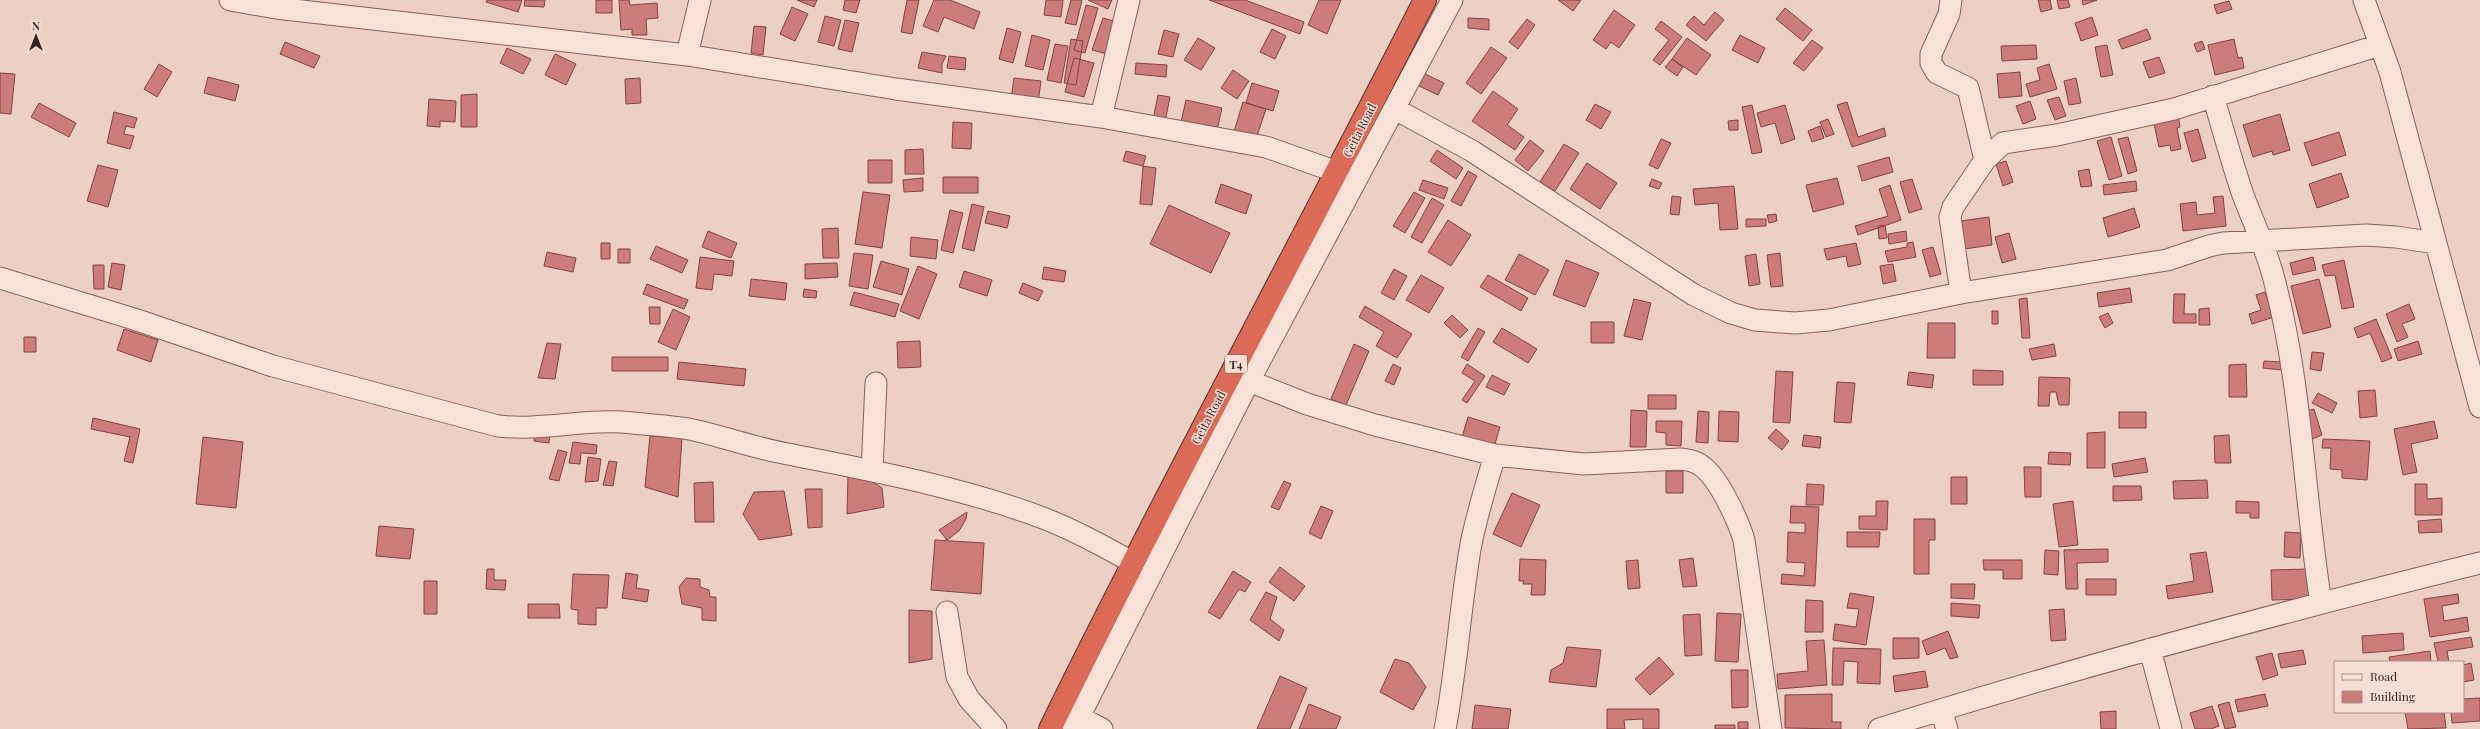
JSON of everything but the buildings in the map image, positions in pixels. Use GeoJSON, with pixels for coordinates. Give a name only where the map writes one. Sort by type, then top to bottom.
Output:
{"type":"FeatureCollection","features":[{"type":"Feature","properties":{"kind":"highway","name":"Geita Road"},"geometry":{"type":"LineString","coordinates":[[1050,729],[1132,562],[1337,172],[1425,0]]}},
{"type":"Feature","properties":{"kind":"street"},"geometry":{"type":"LineString","coordinates":[[230,0],[276,8],[686,55],[896,89],[1101,117],[1266,147],[1337,172]]}},
{"type":"Feature","properties":{"kind":"street"},"geometry":{"type":"LineString","coordinates":[[686,55],[700,0]]}},
{"type":"Feature","properties":{"kind":"street"},"geometry":{"type":"LineString","coordinates":[[1101,117],[1129,0]]}},
{"type":"Feature","properties":{"kind":"street"},"geometry":{"type":"LineString","coordinates":[[1102,729],[1076,723],[1249,381],[1395,109],[1412,72],[1452,0]]}},
{"type":"Feature","properties":{"kind":"street"},"geometry":{"type":"LineString","coordinates":[[1951,0],[1950,14],[1930,54],[1930,63],[1937,73],[1968,88],[1985,160]]}},
{"type":"Feature","properties":{"kind":"street"},"geometry":{"type":"LineString","coordinates":[[2364,0],[2380,45],[2415,162],[2480,407]]}},
{"type":"Feature","properties":{"kind":"street"},"geometry":{"type":"LineString","coordinates":[[1961,293],[1950,217],[1953,207],[1985,160],[1999,145],[2008,141],[2099,126],[2174,109],[2380,45]]}},
{"type":"Feature","properties":{"kind":"street"},"geometry":{"type":"LineString","coordinates":[[2213,96],[2243,194],[2275,281],[2295,381],[2312,545],[2321,602]]}},
{"type":"Feature","properties":{"kind":"street"},"geometry":{"type":"LineString","coordinates":[[1395,109],[1472,151],[1694,295],[1731,313],[1755,320],[1795,323],[1842,318],[1961,293],[2166,260],[2208,246],[2223,243],[2366,235],[2396,236],[2436,243]]}},
{"type":"Feature","properties":{"kind":"street"},"geometry":{"type":"LineString","coordinates":[[0,278],[134,319],[273,366],[498,426],[530,428],[584,423],[631,422],[682,428],[751,447],[872,471],[1000,504],[1045,519],[1098,543],[1132,562]]}},
{"type":"Feature","properties":{"kind":"street"},"geometry":{"type":"LineString","coordinates":[[1249,381],[1307,404],[1375,425],[1495,456],[1584,464],[1680,459],[1693,460],[1704,467],[1734,515],[1744,540],[1771,729]]}},
{"type":"Feature","properties":{"kind":"street"},"geometry":{"type":"LineString","coordinates":[[872,471],[876,383]]}},
{"type":"Feature","properties":{"kind":"street"},"geometry":{"type":"LineString","coordinates":[[1445,729],[1460,638],[1465,585],[1472,542],[1495,456]]}},
{"type":"Feature","properties":{"kind":"street"},"geometry":{"type":"LineString","coordinates":[[1879,729],[1944,719],[2150,649],[2321,602],[2480,563]]}},
{"type":"Feature","properties":{"kind":"street"},"geometry":{"type":"LineString","coordinates":[[946,612],[957,677],[969,699],[996,729]]}},
{"type":"Feature","properties":{"kind":"street"},"geometry":{"type":"LineString","coordinates":[[2150,649],[2171,729]]}}]}
